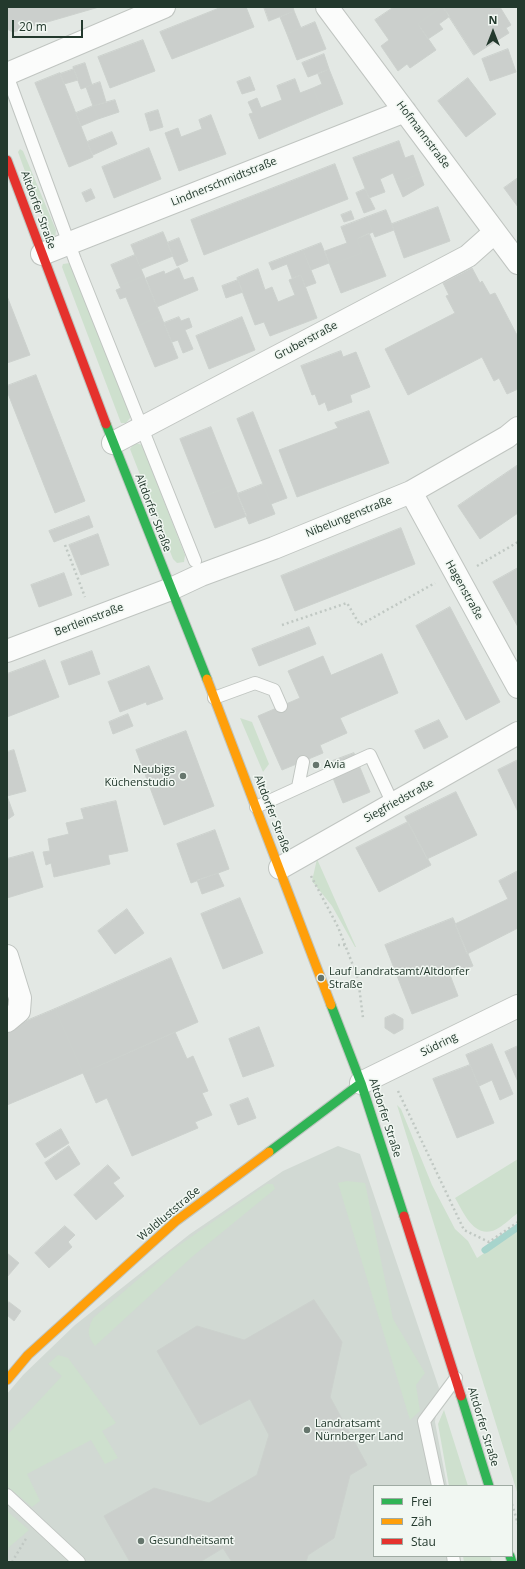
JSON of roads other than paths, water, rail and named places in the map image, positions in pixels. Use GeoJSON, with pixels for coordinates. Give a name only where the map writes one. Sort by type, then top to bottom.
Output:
{"type":"FeatureCollection","features":[{"type":"Feature","properties":{"kind":"main road","name":"Altdorfer Straße"},"geometry":{"type":"LineString","coordinates":[[7,160],[113,443],[280,868],[361,1083],[456,1378],[489,1485]]}},
{"type":"Feature","properties":{"kind":"main road","name":"Waldluststraße"},"geometry":{"type":"LineString","coordinates":[[7,1380],[28,1355],[176,1221],[361,1083]]}},
{"type":"Feature","properties":{"kind":"street"},"geometry":{"type":"LineString","coordinates":[[7,74],[164,7]]}},
{"type":"Feature","properties":{"kind":"street","name":"Hofmannstraße"},"geometry":{"type":"LineString","coordinates":[[327,7],[518,263]]}},
{"type":"Feature","properties":{"kind":"street","name":"Lindnerschmidtstraße"},"geometry":{"type":"LineString","coordinates":[[42,254],[405,111]]}},
{"type":"Feature","properties":{"kind":"street","name":"Gruberstraße"},"geometry":{"type":"LineString","coordinates":[[113,443],[468,256],[495,232]]}},
{"type":"Feature","properties":{"kind":"street","name":"Nibelungenstraße"},"geometry":{"type":"LineString","coordinates":[[171,589],[201,574],[274,548],[411,492],[507,437],[518,428]]}},
{"type":"Feature","properties":{"kind":"street","name":"Hagenstraße"},"geometry":{"type":"LineString","coordinates":[[411,492],[518,687]]}},
{"type":"Feature","properties":{"kind":"street","name":"Bertleinstraße"},"geometry":{"type":"LineString","coordinates":[[7,651],[171,589]]}},
{"type":"Feature","properties":{"kind":"street","name":"Siegfriedstraße"},"geometry":{"type":"LineString","coordinates":[[280,868],[518,733]]}},
{"type":"Feature","properties":{"kind":"street"},"geometry":{"type":"LineString","coordinates":[[7,956],[20,998],[19,1011],[7,1020]]}},
{"type":"Feature","properties":{"kind":"street","name":"Südring"},"geometry":{"type":"LineString","coordinates":[[361,1083],[518,1006]]}},
{"type":"Feature","properties":{"kind":"lane"},"geometry":{"type":"LineString","coordinates":[[7,74],[69,244],[195,561]]}},
{"type":"Feature","properties":{"kind":"lane"},"geometry":{"type":"LineString","coordinates":[[214,698],[255,683],[274,690],[281,706]]}},
{"type":"Feature","properties":{"kind":"lane"},"geometry":{"type":"LineString","coordinates":[[256,807],[370,754],[393,804]]}},
{"type":"Feature","properties":{"kind":"lane"},"geometry":{"type":"LineString","coordinates":[[298,787],[303,762]]}},
{"type":"Feature","properties":{"kind":"lane"},"geometry":{"type":"LineString","coordinates":[[438,1485],[424,1421],[456,1378]]}},
{"type":"Feature","properties":{"kind":"lane"},"geometry":{"type":"LineString","coordinates":[[7,1495],[79,1562]]}},
{"type":"Feature","properties":{"kind":"waterway"},"geometry":{"type":"LineString","coordinates":[[485,1250],[518,1227]]}},
{"type":"Feature","properties":{"kind":"place","name":"Avia"},"geometry":{"type":"Point","coordinates":[316,765]}},
{"type":"Feature","properties":{"kind":"place","name":"Neubigs Küchenstudio"},"geometry":{"type":"Point","coordinates":[183,776]}},
{"type":"Feature","properties":{"kind":"place","name":"Lauf Landratsamt/Altdorfer Straße"},"geometry":{"type":"Point","coordinates":[321,978]}},
{"type":"Feature","properties":{"kind":"place","name":"Landratsamt Nürnberger Land"},"geometry":{"type":"Point","coordinates":[307,1430]}},
{"type":"Feature","properties":{"kind":"place","name":"Gesundheitsamt"},"geometry":{"type":"Point","coordinates":[141,1541]}}]}
